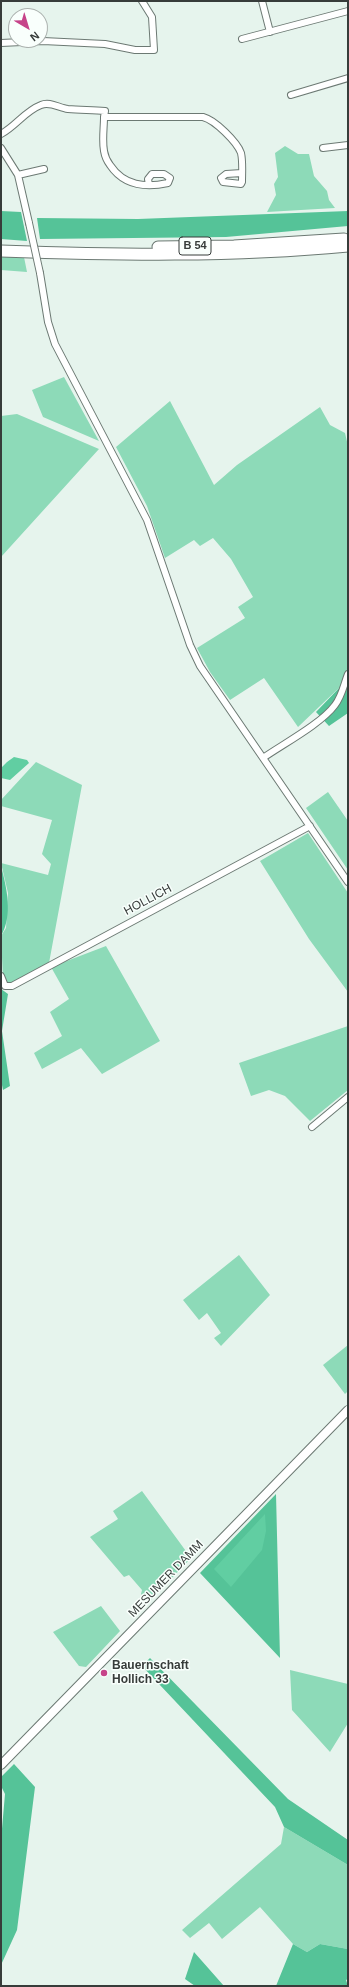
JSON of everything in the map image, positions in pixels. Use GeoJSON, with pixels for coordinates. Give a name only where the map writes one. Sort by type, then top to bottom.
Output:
{"type":"FeatureCollection","features":[{"type":"Feature","properties":{"kind":"highway","name":"B 54"},"geometry":{"type":"LineString","coordinates":[[1,245],[92,248],[234,246],[348,239]]}},
{"type":"Feature","properties":{"kind":"highway","name":"B 54"},"geometry":{"type":"LineString","coordinates":[[1,251],[132,255],[235,254],[348,246]]}},
{"type":"Feature","properties":{"kind":"main road","name":"MESUMER DAMM"},"geometry":{"type":"LineString","coordinates":[[1,1765],[348,1410]]}},
{"type":"Feature","properties":{"kind":"street"},"geometry":{"type":"LineString","coordinates":[[1,43],[43,41],[105,44],[135,50],[154,50],[152,17],[142,1]]}},
{"type":"Feature","properties":{"kind":"street"},"geometry":{"type":"LineString","coordinates":[[262,1],[270,32]]}},
{"type":"Feature","properties":{"kind":"street"},"geometry":{"type":"LineString","coordinates":[[242,39],[348,11]]}},
{"type":"Feature","properties":{"kind":"street"},"geometry":{"type":"LineString","coordinates":[[292,95],[348,78]]}},
{"type":"Feature","properties":{"kind":"street"},"geometry":{"type":"LineString","coordinates":[[1,134],[16,124],[28,112],[42,104],[57,105],[65,108],[105,111],[104,150],[109,164],[120,177],[126,181],[134,185],[149,185]]}},
{"type":"Feature","properties":{"kind":"street"},"geometry":{"type":"LineString","coordinates":[[104,117],[195,116],[210,118],[239,149],[242,173]]}},
{"type":"Feature","properties":{"kind":"street"},"geometry":{"type":"LineString","coordinates":[[324,148],[348,145],[348,153]]}},
{"type":"Feature","properties":{"kind":"street"},"geometry":{"type":"LineString","coordinates":[[1,148],[18,175],[40,273],[48,322],[55,344],[135,494],[147,520],[190,645],[200,666],[348,882]]}},
{"type":"Feature","properties":{"kind":"street"},"geometry":{"type":"LineString","coordinates":[[18,175],[44,168]]}},
{"type":"Feature","properties":{"kind":"street"},"geometry":{"type":"LineString","coordinates":[[263,758],[321,718],[335,705],[342,693],[348,674]]}},
{"type":"Feature","properties":{"kind":"street","name":"HOLLICH"},"geometry":{"type":"LineString","coordinates":[[1,976],[1,980],[5,986],[12,986],[310,826]]}},
{"type":"Feature","properties":{"kind":"street"},"geometry":{"type":"LineString","coordinates":[[312,1127],[348,1097]]}},
{"type":"Feature","properties":{"kind":"shaded area"},"geometry":{"type":"Polygon","coordinates":[[[285,146],[298,154],[309,154],[314,176],[327,191],[329,200],[335,208],[267,212],[276,195],[274,184],[278,177],[275,153],[285,146]]]}},
{"type":"Feature","properties":{"kind":"shaded area"},"geometry":{"type":"Polygon","coordinates":[[[1,211],[21,212],[27,241],[1,239],[1,211]]]}},
{"type":"Feature","properties":{"kind":"shaded area"},"geometry":{"type":"Polygon","coordinates":[[[348,211],[348,226],[226,237],[40,239],[37,218],[138,219],[348,211]]]}},
{"type":"Feature","properties":{"kind":"shaded area"},"geometry":{"type":"Polygon","coordinates":[[[1,256],[24,257],[27,272],[1,270],[1,256]]]}},
{"type":"Feature","properties":{"kind":"shaded area"},"geometry":{"type":"Polygon","coordinates":[[[64,377],[99,441],[43,417],[32,390],[64,377]]]}},
{"type":"Feature","properties":{"kind":"shaded area"},"geometry":{"type":"Polygon","coordinates":[[[170,401],[214,485],[237,465],[320,407],[330,425],[345,433],[348,446],[348,666],[341,686],[298,727],[264,678],[230,700],[210,672],[197,648],[245,618],[238,607],[253,597],[231,559],[213,538],[200,546],[194,540],[165,558],[147,506],[116,447],[170,401]]]}},
{"type":"Feature","properties":{"kind":"shaded area"},"geometry":{"type":"Polygon","coordinates":[[[17,414],[99,449],[1,557],[1,416],[17,414]]]}},
{"type":"Feature","properties":{"kind":"shaded area"},"geometry":{"type":"Polygon","coordinates":[[[348,666],[348,713],[329,726],[316,712],[341,686],[348,666]]]}},
{"type":"Feature","properties":{"kind":"shaded area"},"geometry":{"type":"Polygon","coordinates":[[[14,757],[27,760],[29,763],[10,780],[1,778],[1,768],[14,757]]]}},
{"type":"Feature","properties":{"kind":"shaded area"},"geometry":{"type":"Polygon","coordinates":[[[36,762],[82,785],[49,963],[9,984],[3,979],[1,936],[6,928],[8,893],[1,863],[48,875],[51,864],[42,854],[52,820],[1,806],[1,800],[36,762]]]}},
{"type":"Feature","properties":{"kind":"shaded area"},"geometry":{"type":"Polygon","coordinates":[[[328,792],[348,821],[348,870],[306,808],[328,792]]]}},
{"type":"Feature","properties":{"kind":"shaded area"},"geometry":{"type":"Polygon","coordinates":[[[308,833],[348,893],[348,992],[309,939],[260,861],[308,833]]]}},
{"type":"Feature","properties":{"kind":"shaded area"},"geometry":{"type":"Polygon","coordinates":[[[1,866],[7,893],[8,911],[5,928],[1,936],[1,866]]]}},
{"type":"Feature","properties":{"kind":"shaded area"},"geometry":{"type":"Polygon","coordinates":[[[106,946],[160,1041],[102,1074],[81,1048],[42,1069],[34,1053],[62,1036],[50,1012],[69,999],[51,967],[106,946]]]}},
{"type":"Feature","properties":{"kind":"shaded area"},"geometry":{"type":"Polygon","coordinates":[[[1,989],[8,994],[2,1031],[10,1086],[3,1090],[1,1080],[1,989]]]}},
{"type":"Feature","properties":{"kind":"shaded area"},"geometry":{"type":"Polygon","coordinates":[[[348,1026],[348,1090],[310,1121],[285,1096],[269,1090],[251,1096],[239,1063],[348,1026]]]}},
{"type":"Feature","properties":{"kind":"shaded area"},"geometry":{"type":"Polygon","coordinates":[[[239,1255],[270,1295],[221,1346],[214,1338],[221,1333],[207,1313],[199,1320],[183,1300],[239,1255]]]}},
{"type":"Feature","properties":{"kind":"shaded area"},"geometry":{"type":"Polygon","coordinates":[[[348,1345],[348,1391],[345,1394],[323,1365],[348,1345]]]}},
{"type":"Feature","properties":{"kind":"shaded area"},"geometry":{"type":"Polygon","coordinates":[[[142,1491],[191,1558],[148,1603],[141,1594],[142,1590],[129,1575],[124,1577],[90,1537],[118,1519],[113,1511],[142,1491]]]}},
{"type":"Feature","properties":{"kind":"shaded area"},"geometry":{"type":"Polygon","coordinates":[[[276,1494],[280,1658],[200,1573],[276,1494]]]}},
{"type":"Feature","properties":{"kind":"shaded area"},"geometry":{"type":"Polygon","coordinates":[[[265,1514],[266,1531],[262,1550],[231,1587],[214,1569],[265,1514]]]}},
{"type":"Feature","properties":{"kind":"shaded area"},"geometry":{"type":"Polygon","coordinates":[[[101,1606],[120,1631],[86,1667],[79,1666],[53,1632],[101,1606]]]}},
{"type":"Feature","properties":{"kind":"shaded area"},"geometry":{"type":"Polygon","coordinates":[[[150,1658],[288,1799],[348,1840],[348,1865],[284,1827],[275,1807],[142,1666],[150,1658]]]}},
{"type":"Feature","properties":{"kind":"shaded area"},"geometry":{"type":"Polygon","coordinates":[[[290,1670],[348,1684],[348,1723],[330,1752],[292,1710],[290,1670]]]}},
{"type":"Feature","properties":{"kind":"shaded area"},"geometry":{"type":"Polygon","coordinates":[[[14,1764],[35,1787],[17,1930],[1,1965],[1,1840],[5,1794],[1,1786],[1,1777],[14,1764]]]}},
{"type":"Feature","properties":{"kind":"shaded area"},"geometry":{"type":"Polygon","coordinates":[[[284,1827],[348,1865],[348,1949],[320,1944],[307,1952],[293,1944],[260,1907],[222,1939],[209,1923],[190,1938],[182,1930],[281,1844],[284,1827]]]}},
{"type":"Feature","properties":{"kind":"shaded area"},"geometry":{"type":"Polygon","coordinates":[[[293,1944],[307,1952],[320,1944],[348,1949],[348,1979],[346,1980],[348,1986],[276,1986],[293,1944]]]}},
{"type":"Feature","properties":{"kind":"shaded area"},"geometry":{"type":"Polygon","coordinates":[[[194,1952],[224,1986],[195,1986],[185,1979],[194,1952]]]}},
{"type":"Feature","properties":{"kind":"place","name":"Bauernschaft Hollich 33"},"geometry":{"type":"Point","coordinates":[104,1673]}}]}
